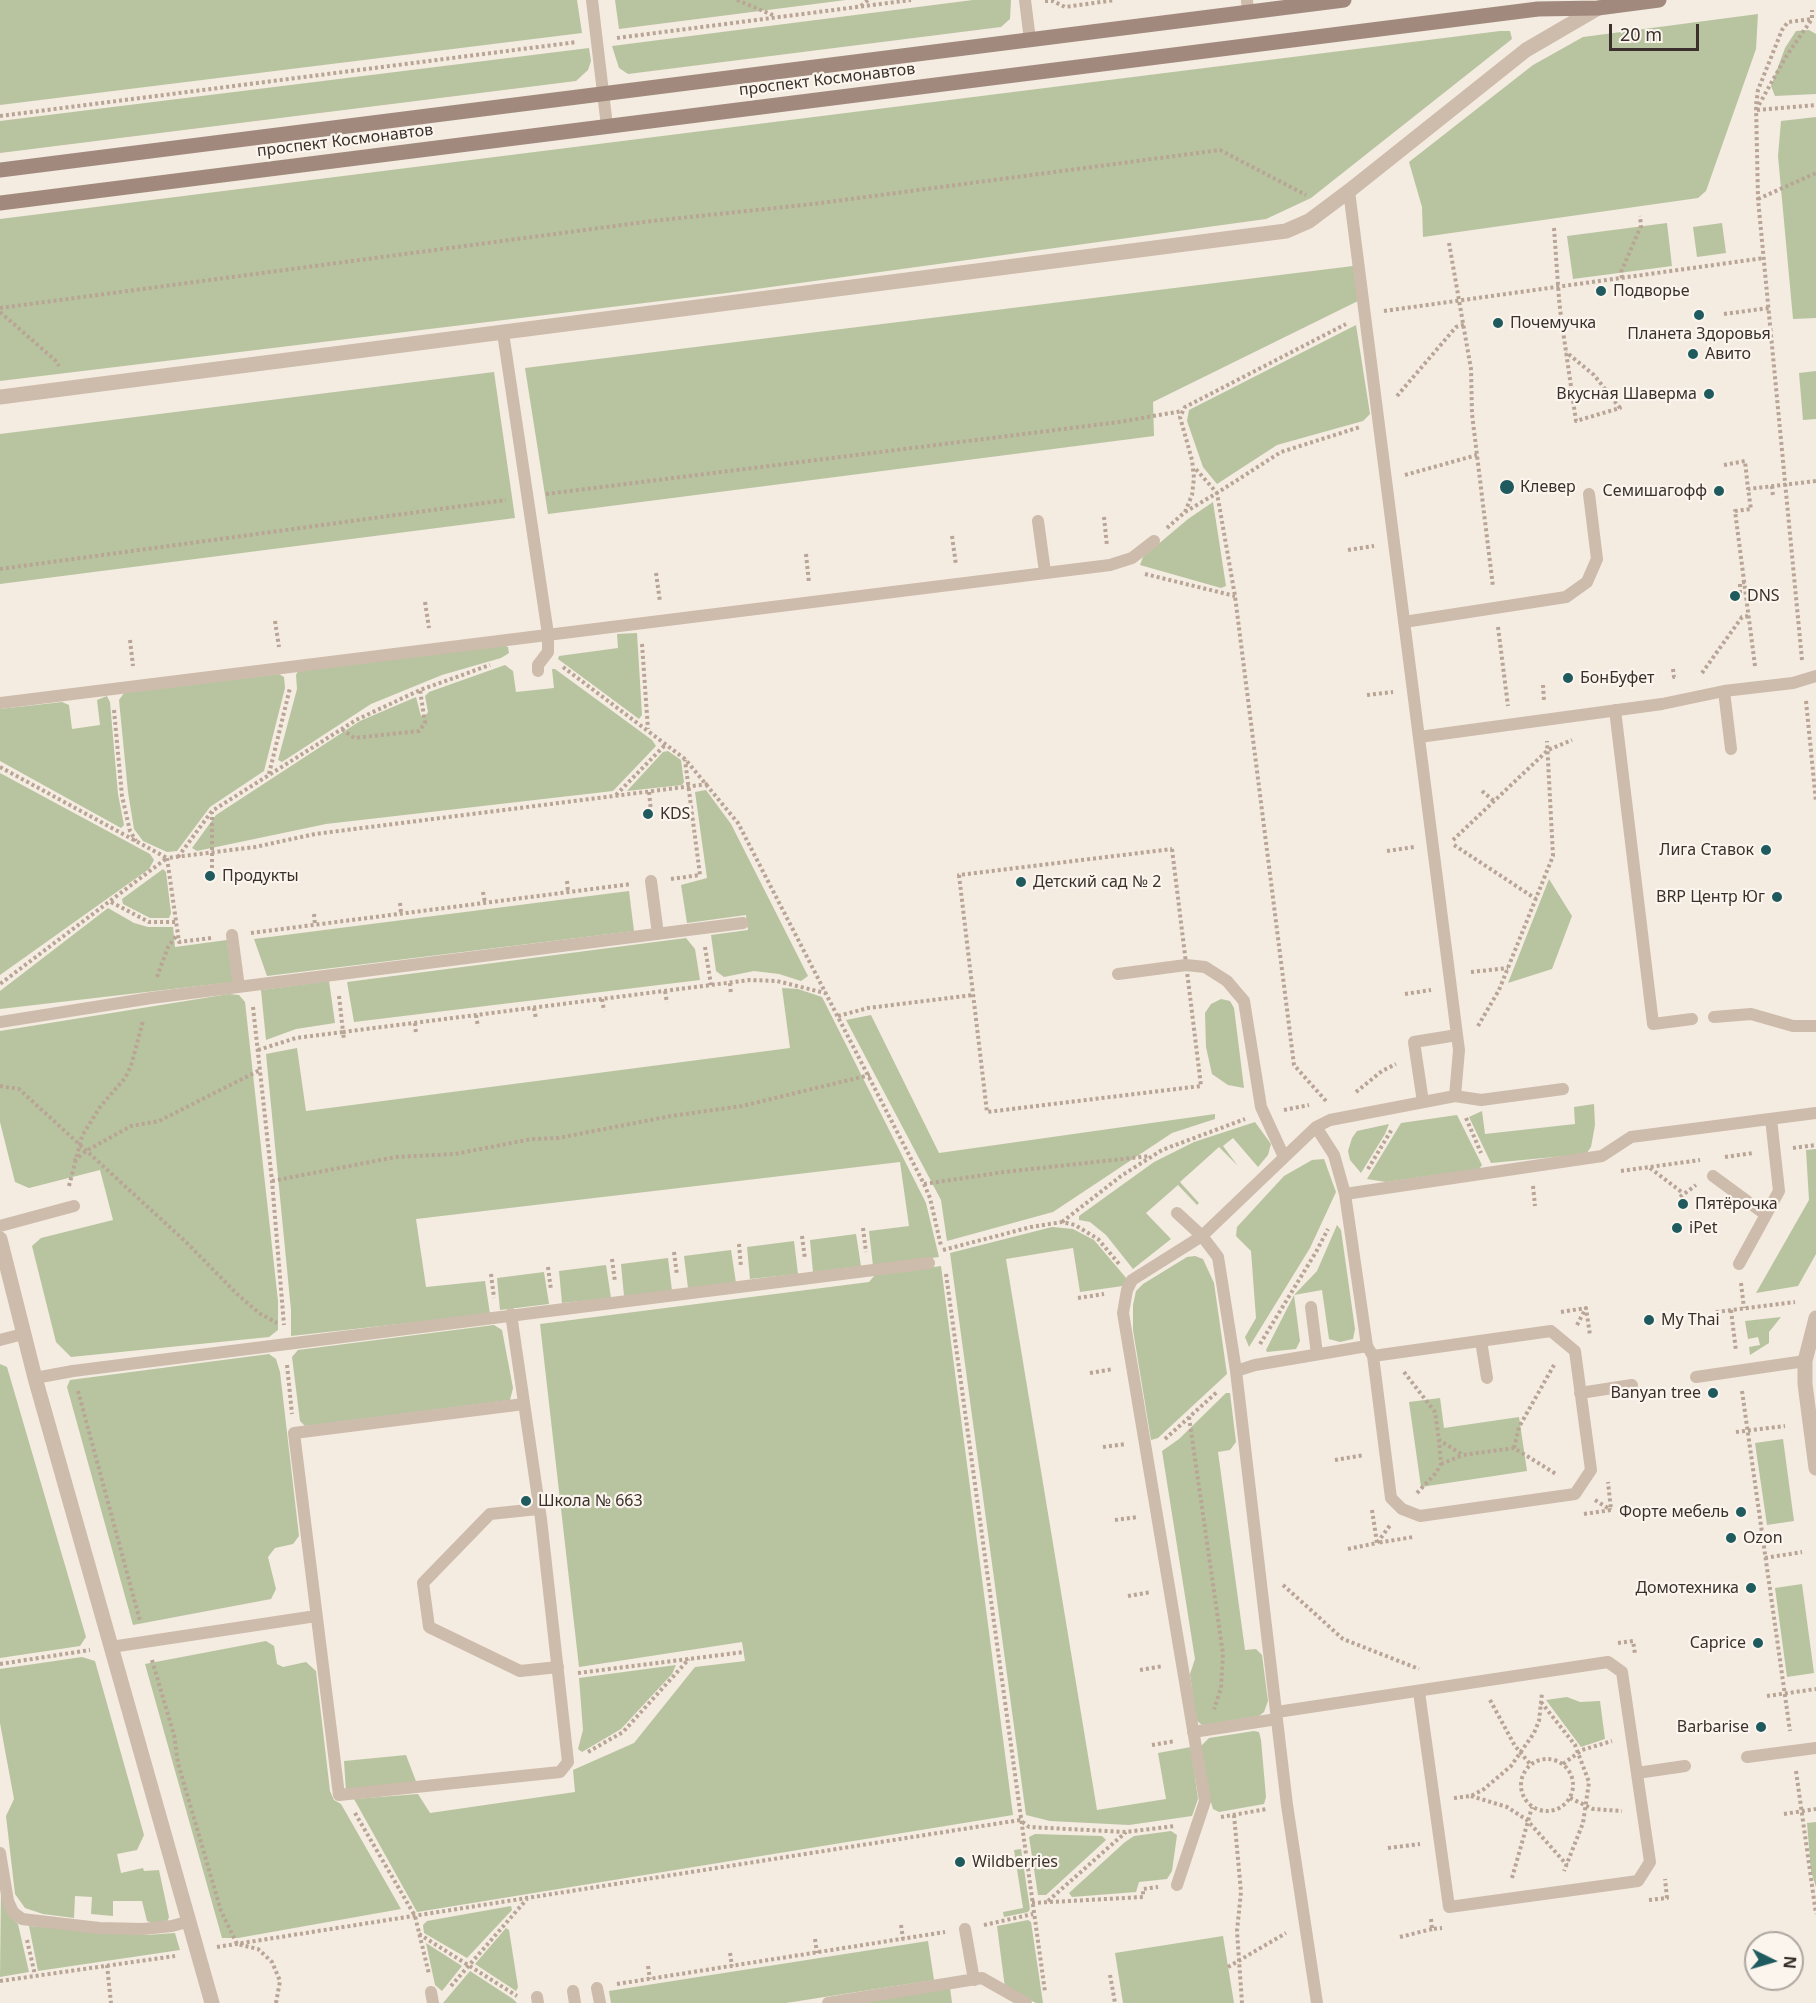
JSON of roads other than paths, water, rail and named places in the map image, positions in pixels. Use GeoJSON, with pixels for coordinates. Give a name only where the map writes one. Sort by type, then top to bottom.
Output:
{"type":"FeatureCollection","features":[{"type":"Feature","properties":{"kind":"street","name":"проспект Космонавтов"},"geometry":{"type":"LineString","coordinates":[[0,170],[1030,40],[1248,6],[1344,0]]}},
{"type":"Feature","properties":{"kind":"street","name":"проспект Космонавтов"},"geometry":{"type":"LineString","coordinates":[[0,203],[1538,9],[1598,8],[1659,0]]}},
{"type":"Feature","properties":{"kind":"street"},"geometry":{"type":"LineString","coordinates":[[0,397],[1263,236],[1286,231],[1310,220],[1330,205],[1526,50],[1598,8]]}},
{"type":"Feature","properties":{"kind":"street"},"geometry":{"type":"LineString","coordinates":[[0,1239],[35,1378],[212,2003]]}},
{"type":"Feature","properties":{"kind":"street"},"geometry":{"type":"LineString","coordinates":[[1816,1318],[1805,1361],[1805,1384],[1816,1468]]}},
{"type":"Feature","properties":{"kind":"lane"},"geometry":{"type":"LineString","coordinates":[[592,0],[607,126]]}},
{"type":"Feature","properties":{"kind":"lane"},"geometry":{"type":"LineString","coordinates":[[1025,0],[1030,40]]}},
{"type":"Feature","properties":{"kind":"lane"},"geometry":{"type":"LineString","coordinates":[[1349,190],[1459,1050],[1455,1096]]}},
{"type":"Feature","properties":{"kind":"lane"},"geometry":{"type":"LineString","coordinates":[[503,333],[548,634],[548,652],[538,665],[538,671]]}},
{"type":"Feature","properties":{"kind":"lane"},"geometry":{"type":"LineString","coordinates":[[1404,622],[1566,597],[1587,582],[1596,559],[1589,494]]}},
{"type":"Feature","properties":{"kind":"lane"},"geometry":{"type":"LineString","coordinates":[[1038,521],[1045,572]]}},
{"type":"Feature","properties":{"kind":"lane"},"geometry":{"type":"LineString","coordinates":[[0,703],[1124,562],[1154,541]]}},
{"type":"Feature","properties":{"kind":"lane"},"geometry":{"type":"LineString","coordinates":[[1419,737],[1616,710],[1816,676]]}},
{"type":"Feature","properties":{"kind":"lane"},"geometry":{"type":"LineString","coordinates":[[1724,691],[1731,749]]}},
{"type":"Feature","properties":{"kind":"lane"},"geometry":{"type":"LineString","coordinates":[[1616,710],[1653,1024],[1692,1019]]}},
{"type":"Feature","properties":{"kind":"lane"},"geometry":{"type":"LineString","coordinates":[[651,881],[658,934]]}},
{"type":"Feature","properties":{"kind":"lane"},"geometry":{"type":"LineString","coordinates":[[0,1022],[151,998],[743,923]]}},
{"type":"Feature","properties":{"kind":"lane"},"geometry":{"type":"LineString","coordinates":[[232,935],[244,986]]}},
{"type":"Feature","properties":{"kind":"lane"},"geometry":{"type":"LineString","coordinates":[[1118,974],[1186,965],[1205,967],[1227,981],[1244,1001],[1263,1116],[1284,1157]]}},
{"type":"Feature","properties":{"kind":"lane"},"geometry":{"type":"LineString","coordinates":[[1714,1017],[1751,1014],[1793,1026],[1816,1026]]}},
{"type":"Feature","properties":{"kind":"lane"},"geometry":{"type":"LineString","coordinates":[[1423,1102],[1414,1042],[1457,1035]]}},
{"type":"Feature","properties":{"kind":"lane"},"geometry":{"type":"LineString","coordinates":[[1177,1884],[1205,1801],[1198,1732],[1123,1312],[1123,1300],[1132,1280],[1203,1236],[1316,1127],[1330,1120],[1455,1096],[1481,1100],[1563,1089]]}},
{"type":"Feature","properties":{"kind":"lane"},"geometry":{"type":"LineString","coordinates":[[1345,1194],[1602,1156],[1631,1137],[1816,1113]]}},
{"type":"Feature","properties":{"kind":"lane"},"geometry":{"type":"LineString","coordinates":[[1739,1264],[1779,1191],[1771,1119]]}},
{"type":"Feature","properties":{"kind":"lane"},"geometry":{"type":"LineString","coordinates":[[1236,1371],[1255,1365],[1317,1354],[1370,1351],[1481,1341],[1551,1331],[1575,1351],[1591,1470],[1575,1494],[1420,1516],[1402,1509],[1391,1498],[1370,1351],[1345,1194],[1334,1155],[1316,1127]]}},
{"type":"Feature","properties":{"kind":"lane"},"geometry":{"type":"LineString","coordinates":[[1713,1176],[1766,1215]]}},
{"type":"Feature","properties":{"kind":"lane"},"geometry":{"type":"LineString","coordinates":[[0,1226],[70,1207]]}},
{"type":"Feature","properties":{"kind":"lane"},"geometry":{"type":"LineString","coordinates":[[1177,1213],[1203,1236],[1218,1257],[1236,1371],[1287,1805],[1317,2003]]}},
{"type":"Feature","properties":{"kind":"lane"},"geometry":{"type":"LineString","coordinates":[[35,1378],[73,1371],[511,1314],[929,1263]]}},
{"type":"Feature","properties":{"kind":"lane"},"geometry":{"type":"LineString","coordinates":[[1311,1307],[1317,1354]]}},
{"type":"Feature","properties":{"kind":"lane"},"geometry":{"type":"LineString","coordinates":[[511,1314],[524,1404],[559,1671],[568,1762],[560,1772],[339,1795],[294,1433],[524,1404]]}},
{"type":"Feature","properties":{"kind":"lane"},"geometry":{"type":"LineString","coordinates":[[0,1340],[23,1334]]}},
{"type":"Feature","properties":{"kind":"lane"},"geometry":{"type":"LineString","coordinates":[[1481,1341],[1487,1378]]}},
{"type":"Feature","properties":{"kind":"lane"},"geometry":{"type":"LineString","coordinates":[[1696,1377],[1805,1361]]}},
{"type":"Feature","properties":{"kind":"lane"},"geometry":{"type":"LineString","coordinates":[[1580,1393],[1632,1385]]}},
{"type":"Feature","properties":{"kind":"lane"},"geometry":{"type":"LineString","coordinates":[[538,1509],[490,1514],[423,1583],[429,1627],[520,1671],[559,1671]]}},
{"type":"Feature","properties":{"kind":"lane"},"geometry":{"type":"LineString","coordinates":[[111,1647],[316,1616]]}},
{"type":"Feature","properties":{"kind":"lane"},"geometry":{"type":"LineString","coordinates":[[1198,1732],[1277,1715],[1485,1680],[1608,1662],[1622,1672],[1650,1862],[1638,1881],[1449,1907],[1419,1692]]}},
{"type":"Feature","properties":{"kind":"lane"},"geometry":{"type":"LineString","coordinates":[[1747,1757],[1816,1748]]}},
{"type":"Feature","properties":{"kind":"lane"},"geometry":{"type":"LineString","coordinates":[[1637,1773],[1685,1766]]}},
{"type":"Feature","properties":{"kind":"lane"},"geometry":{"type":"LineString","coordinates":[[0,1853],[8,1902],[13,1912],[22,1919],[99,1928],[143,1929],[172,1926],[190,1921]]}},
{"type":"Feature","properties":{"kind":"lane"},"geometry":{"type":"LineString","coordinates":[[965,1929],[974,1980]]}},
{"type":"Feature","properties":{"kind":"lane"},"geometry":{"type":"LineString","coordinates":[[828,2003],[982,1978],[1026,2003]]}},
{"type":"Feature","properties":{"kind":"lane"},"geometry":{"type":"LineString","coordinates":[[597,1988],[600,2003]]}},
{"type":"Feature","properties":{"kind":"place","name":"Подворье"},"geometry":{"type":"Point","coordinates":[1601,291]}},
{"type":"Feature","properties":{"kind":"place","name":"Планета Здоровья"},"geometry":{"type":"Point","coordinates":[1699,315]}},
{"type":"Feature","properties":{"kind":"place","name":"Почемучка"},"geometry":{"type":"Point","coordinates":[1498,323]}},
{"type":"Feature","properties":{"kind":"place","name":"Авито"},"geometry":{"type":"Point","coordinates":[1693,354]}},
{"type":"Feature","properties":{"kind":"place","name":"Вкусная Шаверма"},"geometry":{"type":"Point","coordinates":[1709,394]}},
{"type":"Feature","properties":{"kind":"place","name":"Клевер"},"geometry":{"type":"Point","coordinates":[1507,487]}},
{"type":"Feature","properties":{"kind":"place","name":"Семишагофф"},"geometry":{"type":"Point","coordinates":[1719,491]}},
{"type":"Feature","properties":{"kind":"place","name":"DNS"},"geometry":{"type":"Point","coordinates":[1735,596]}},
{"type":"Feature","properties":{"kind":"place","name":"БонБуфет"},"geometry":{"type":"Point","coordinates":[1568,678]}},
{"type":"Feature","properties":{"kind":"place","name":"KDS"},"geometry":{"type":"Point","coordinates":[648,814]}},
{"type":"Feature","properties":{"kind":"place","name":"Лига Ставок"},"geometry":{"type":"Point","coordinates":[1766,850]}},
{"type":"Feature","properties":{"kind":"place","name":"Продукты"},"geometry":{"type":"Point","coordinates":[210,876]}},
{"type":"Feature","properties":{"kind":"place","name":"Детский сад № 2"},"geometry":{"type":"Point","coordinates":[1021,882]}},
{"type":"Feature","properties":{"kind":"place","name":"BRP Центр Юг"},"geometry":{"type":"Point","coordinates":[1777,897]}},
{"type":"Feature","properties":{"kind":"place","name":"Пятёрочка"},"geometry":{"type":"Point","coordinates":[1683,1204]}},
{"type":"Feature","properties":{"kind":"place","name":"iРet"},"geometry":{"type":"Point","coordinates":[1677,1228]}},
{"type":"Feature","properties":{"kind":"place","name":"My Thai"},"geometry":{"type":"Point","coordinates":[1649,1320]}},
{"type":"Feature","properties":{"kind":"place","name":"Banyan tree"},"geometry":{"type":"Point","coordinates":[1713,1393]}},
{"type":"Feature","properties":{"kind":"place","name":"Школа № 663"},"geometry":{"type":"Point","coordinates":[526,1501]}},
{"type":"Feature","properties":{"kind":"place","name":"Форте мебель"},"geometry":{"type":"Point","coordinates":[1741,1512]}},
{"type":"Feature","properties":{"kind":"place","name":"Ozon"},"geometry":{"type":"Point","coordinates":[1731,1538]}},
{"type":"Feature","properties":{"kind":"place","name":"Домотехника"},"geometry":{"type":"Point","coordinates":[1751,1588]}},
{"type":"Feature","properties":{"kind":"place","name":"Caprice"},"geometry":{"type":"Point","coordinates":[1758,1643]}},
{"type":"Feature","properties":{"kind":"place","name":"Barbarise"},"geometry":{"type":"Point","coordinates":[1761,1727]}},
{"type":"Feature","properties":{"kind":"place","name":"Wildberries"},"geometry":{"type":"Point","coordinates":[960,1862]}}]}
